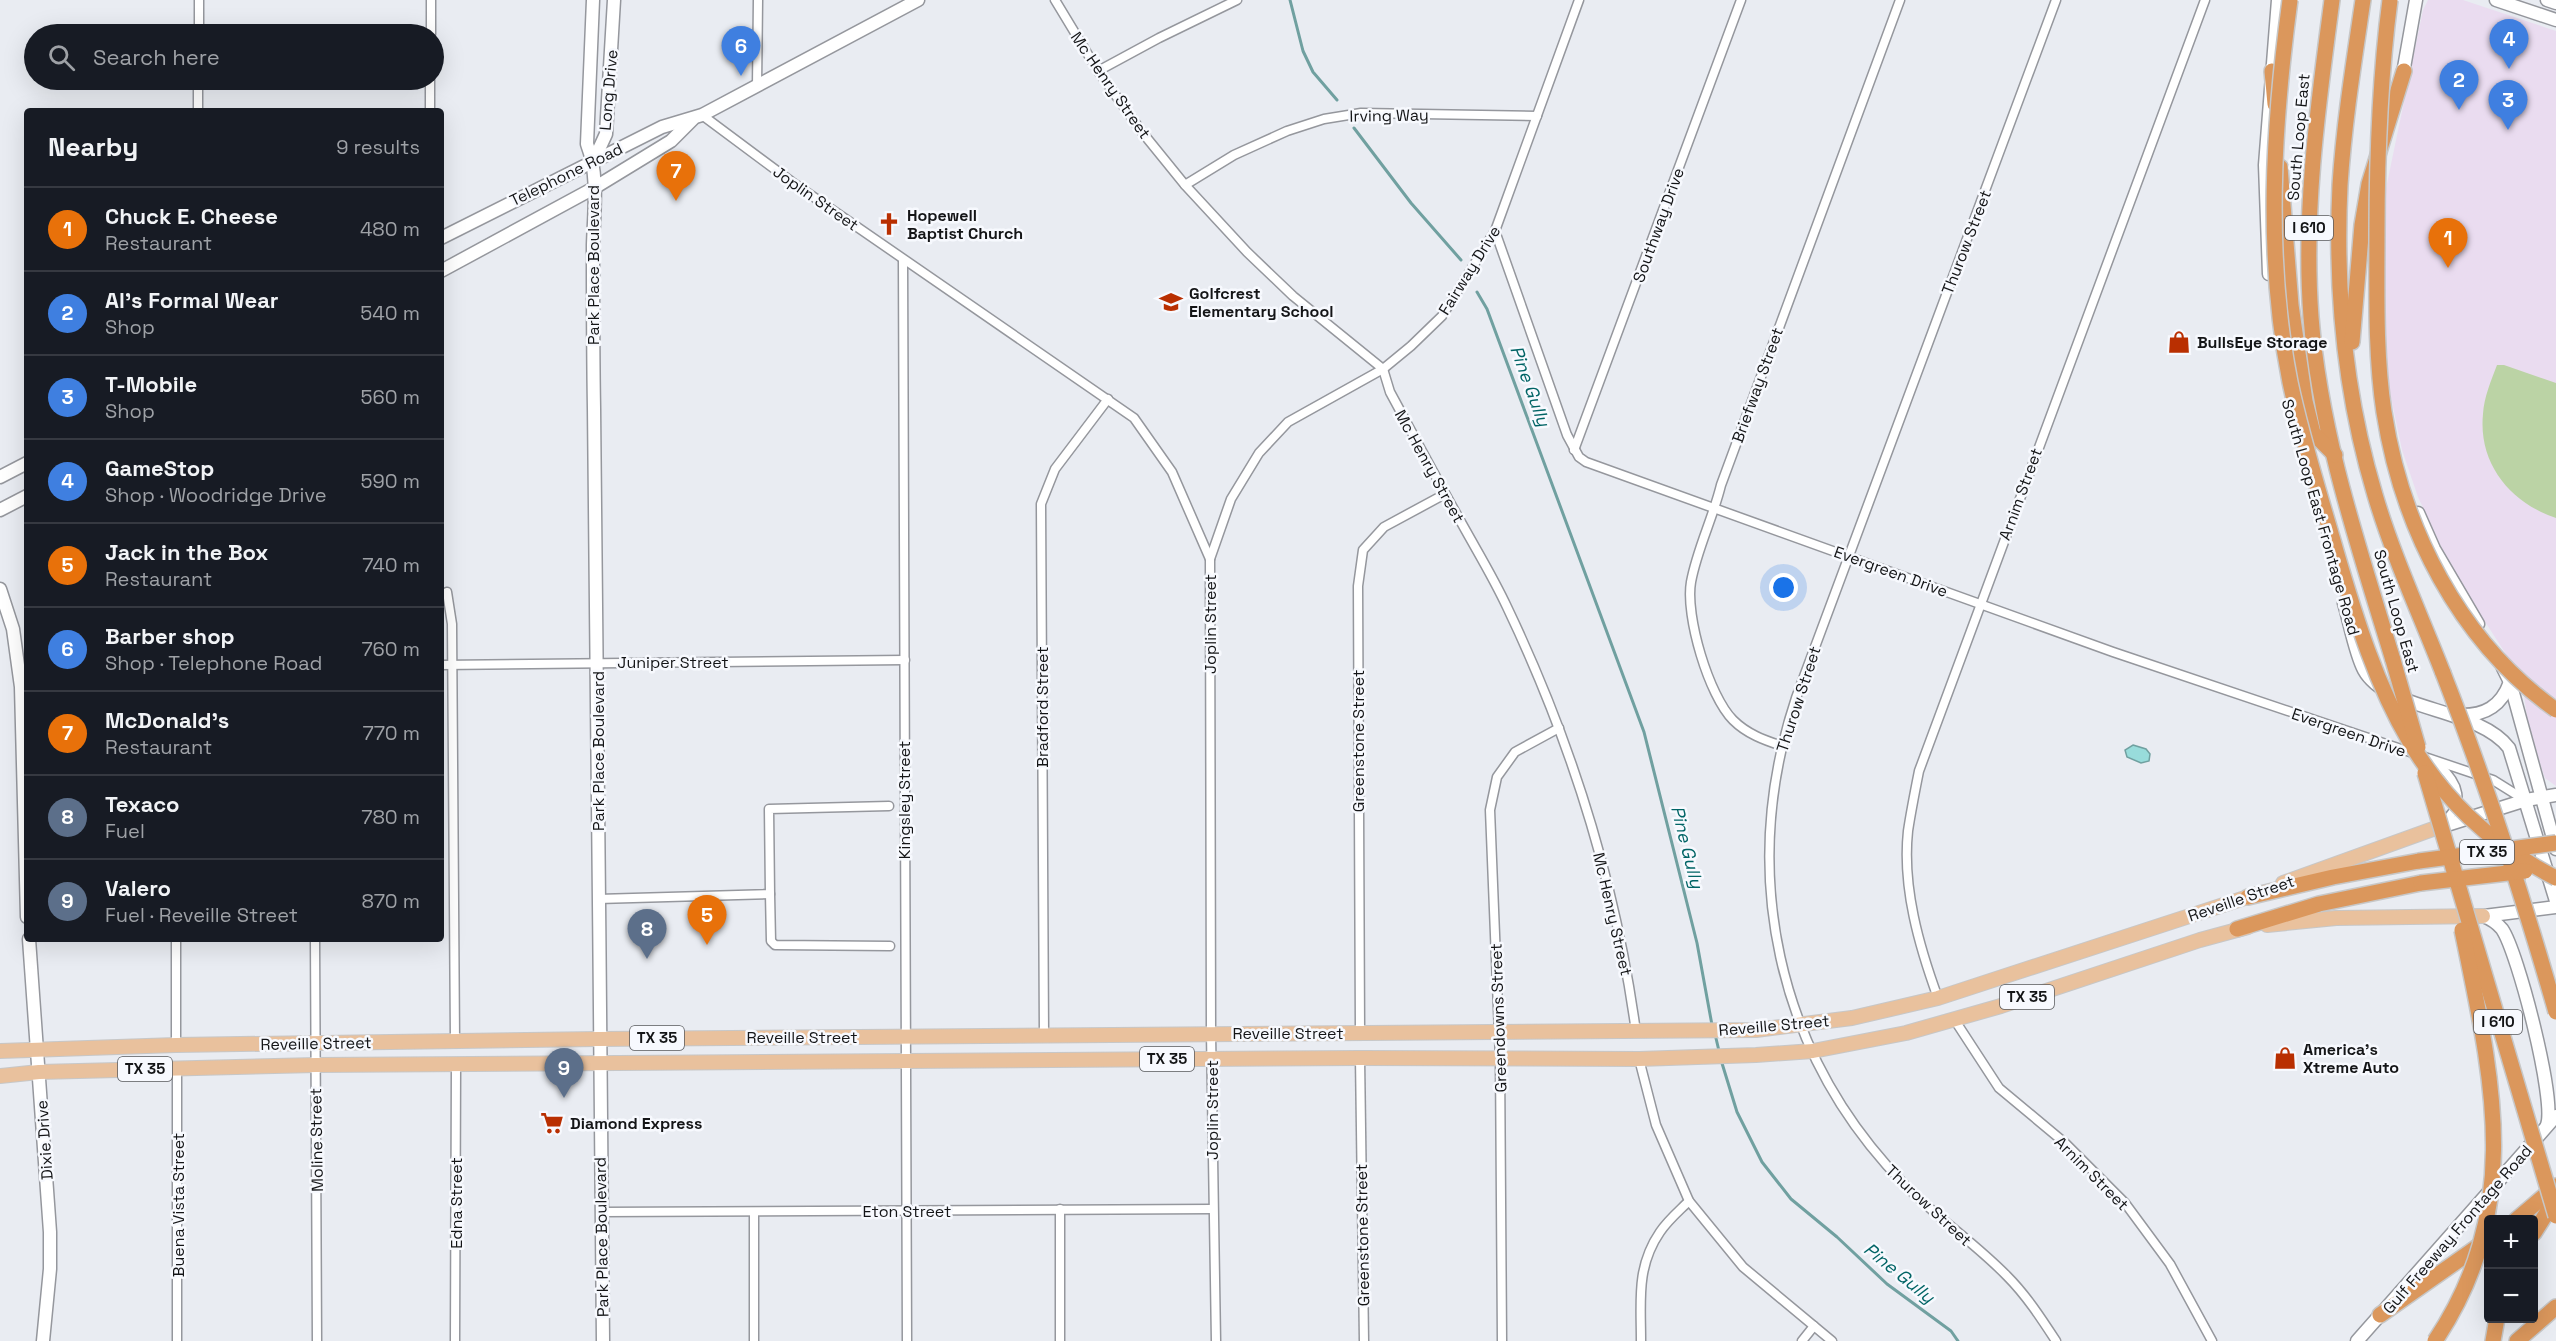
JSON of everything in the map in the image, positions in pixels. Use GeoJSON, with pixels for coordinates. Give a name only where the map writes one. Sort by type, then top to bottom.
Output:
{"type":"FeatureCollection","features":[{"type":"Feature","properties":{"kind":"highway"},"geometry":{"type":"LineString","coordinates":[[2290,0],[2283,49],[2274,163],[2274,228],[2278,296],[2296,404],[2344,578],[2389,705],[2411,747],[2426,769],[2460,809],[2481,829],[2529,864],[2556,878]]}},
{"type":"Feature","properties":{"kind":"highway","name":"South Loop East"},"geometry":{"type":"LineString","coordinates":[[2332,0],[2313,148],[2309,233],[2311,316],[2315,353],[2347,508],[2393,660],[2437,829],[2556,1216]]}},
{"type":"Feature","properties":{"kind":"highway"},"geometry":{"type":"LineString","coordinates":[[2390,0],[2380,106],[2377,295],[2384,409],[2391,449],[2419,538],[2458,608],[2479,639],[2505,668],[2536,696],[2556,710]]}},
{"type":"Feature","properties":{"kind":"highway","name":"South Loop East"},"geometry":{"type":"LineString","coordinates":[[2362,1],[2344,145],[2339,230],[2342,319],[2361,440],[2375,495],[2394,552],[2496,814],[2556,1012]]}},
{"type":"Feature","properties":{"kind":"highway"},"geometry":{"type":"LineString","coordinates":[[2272,71],[2291,305],[2305,401],[2313,433],[2335,455]]}},
{"type":"Feature","properties":{"kind":"highway"},"geometry":{"type":"LineString","coordinates":[[2349,375],[2362,225],[2367,194],[2404,71]]}},
{"type":"Feature","properties":{"kind":"highway"},"geometry":{"type":"LineString","coordinates":[[2435,1341],[2461,1294],[2474,1261],[2493,1181],[2494,1149],[2494,1118],[2487,1055],[2437,829]]}},
{"type":"Feature","properties":{"kind":"highway","name":"TX 35"},"geometry":{"type":"LineString","coordinates":[[2248,897],[2333,877],[2419,861],[2556,843]]}},
{"type":"Feature","properties":{"kind":"highway","name":"TX 35"},"geometry":{"type":"LineString","coordinates":[[2237,929],[2319,904],[2421,884],[2556,868]]}},
{"type":"Feature","properties":{"kind":"highway"},"geometry":{"type":"LineString","coordinates":[[2522,1215],[2556,1186]]}},
{"type":"Feature","properties":{"kind":"highway"},"geometry":{"type":"LineString","coordinates":[[2538,1227],[2556,1198]]}},
{"type":"Feature","properties":{"kind":"highway"},"geometry":{"type":"LineString","coordinates":[[2380,1315],[2484,1242]]}},
{"type":"Feature","properties":{"kind":"highway"},"geometry":{"type":"LineString","coordinates":[[2522,1337],[2556,1306]]}},
{"type":"Feature","properties":{"kind":"highway"},"geometry":{"type":"LineString","coordinates":[[2493,1341],[2496,1323]]}},
{"type":"Feature","properties":{"kind":"main road","name":"Long Drive"},"geometry":{"type":"LineString","coordinates":[[593,0],[587,144],[594,160]]}},
{"type":"Feature","properties":{"kind":"main road","name":"Long Drive"},"geometry":{"type":"LineString","coordinates":[[594,160],[606,134],[614,0]]}},
{"type":"Feature","properties":{"kind":"main road","name":"South Loop East Frontage Road"},"geometry":{"type":"LineString","coordinates":[[2278,0],[2265,165],[2270,281],[2278,350],[2300,453],[2364,669],[2383,690],[2454,715],[2500,736],[2509,748],[2556,901]]}},
{"type":"Feature","properties":{"kind":"main road"},"geometry":{"type":"LineString","coordinates":[[2406,0],[2415,6],[2404,71],[2380,183],[2376,218],[2372,316],[2378,373],[2388,423],[2416,509],[2434,549],[2498,656],[2510,682],[2556,849]]}},
{"type":"Feature","properties":{"kind":"main road"},"geometry":{"type":"LineString","coordinates":[[2496,0],[2556,20]]}},
{"type":"Feature","properties":{"kind":"main road"},"geometry":{"type":"LineString","coordinates":[[2547,0],[2556,3]]}},
{"type":"Feature","properties":{"kind":"main road","name":"Telephone Road"},"geometry":{"type":"LineString","coordinates":[[444,236],[662,127],[698,117],[911,2]]}},
{"type":"Feature","properties":{"kind":"main road","name":"Telephone Road"},"geometry":{"type":"LineString","coordinates":[[444,267],[594,188],[671,141],[698,117]]}},
{"type":"Feature","properties":{"kind":"main road","name":"Park Place Boulevard"},"geometry":{"type":"LineString","coordinates":[[594,160],[598,1038],[603,1341]]}},
{"type":"Feature","properties":{"kind":"main road"},"geometry":{"type":"LineString","coordinates":[[0,477],[24,465]]}},
{"type":"Feature","properties":{"kind":"main road"},"geometry":{"type":"LineString","coordinates":[[0,510],[24,498]]}},
{"type":"Feature","properties":{"kind":"main road"},"geometry":{"type":"LineString","coordinates":[[0,589],[13,629],[21,687],[24,802]]}},
{"type":"Feature","properties":{"kind":"main road"},"geometry":{"type":"LineString","coordinates":[[2454,715],[2475,716],[2491,710],[2500,702],[2510,682]]}},
{"type":"Feature","properties":{"kind":"main road"},"geometry":{"type":"LineString","coordinates":[[2540,797],[2556,795]]}},
{"type":"Feature","properties":{"kind":"main road","name":"Reveille Street"},"geometry":{"type":"LineString","coordinates":[[0,1051],[598,1038],[1636,1032],[1802,1025],[1852,1018],[1938,998],[2248,897],[2437,829],[2540,797]]}},
{"type":"Feature","properties":{"kind":"main road","name":"Reveille Street"},"geometry":{"type":"LineString","coordinates":[[0,1076],[39,1072],[316,1065],[904,1063],[1360,1058],[1639,1059],[1813,1051],[1906,1033],[2237,929],[2336,918],[2483,916],[2556,907]]}},
{"type":"Feature","properties":{"kind":"main road"},"geometry":{"type":"LineString","coordinates":[[2483,916],[2497,924],[2507,937],[2534,1024],[2548,1091],[2550,1111],[2547,1127]]}},
{"type":"Feature","properties":{"kind":"main road","name":"Dixie Drive"},"geometry":{"type":"LineString","coordinates":[[29,942],[50,1232],[50,1269],[43,1341]]}},
{"type":"Feature","properties":{"kind":"main road"},"geometry":{"type":"LineString","coordinates":[[2073,954],[2087,976]]}},
{"type":"Feature","properties":{"kind":"main road","name":"Gulf Freeway Frontage Road"},"geometry":{"type":"LineString","coordinates":[[2357,1341],[2556,1116]]}},
{"type":"Feature","properties":{"kind":"street"},"geometry":{"type":"LineString","coordinates":[[199,24],[200,0]]}},
{"type":"Feature","properties":{"kind":"street"},"geometry":{"type":"LineString","coordinates":[[431,0],[431,24]]}},
{"type":"Feature","properties":{"kind":"street"},"geometry":{"type":"LineString","coordinates":[[757,86],[758,0]]}},
{"type":"Feature","properties":{"kind":"street","name":"Mc Henry Street"},"geometry":{"type":"LineString","coordinates":[[1055,0],[1098,71],[1142,132],[1185,185],[1247,252],[1293,296],[1383,369],[1390,392],[1507,606],[1559,728],[1584,799],[1603,866],[1630,991],[1636,1032]]}},
{"type":"Feature","properties":{"kind":"street"},"geometry":{"type":"LineString","coordinates":[[1098,71],[1159,38],[1238,0]]}},
{"type":"Feature","properties":{"kind":"street","name":"Fairway Drive"},"geometry":{"type":"LineString","coordinates":[[1210,559],[1231,499],[1259,453],[1288,422],[1383,369],[1442,316],[1496,231],[1579,0]]}},
{"type":"Feature","properties":{"kind":"street","name":"Southway Drive"},"geometry":{"type":"LineString","coordinates":[[1574,450],[1741,0]]}},
{"type":"Feature","properties":{"kind":"street","name":"Briefway Street"},"geometry":{"type":"LineString","coordinates":[[1782,746],[1747,731],[1726,711],[1717,695],[1692,623],[1690,603],[1692,581],[1715,509],[1720,485],[1900,0]]}},
{"type":"Feature","properties":{"kind":"street","name":"Thurow Street"},"geometry":{"type":"LineString","coordinates":[[2056,0],[1796,698],[1782,746],[1770,817],[1769,877],[1782,963],[1802,1025],[1831,1089],[1870,1147],[1917,1197],[2008,1276],[2028,1300],[2056,1341]]}},
{"type":"Feature","properties":{"kind":"street","name":"Arnim Street"},"geometry":{"type":"LineString","coordinates":[[1938,998],[1923,957],[1909,889],[1908,832],[1918,771],[2205,0]]}},
{"type":"Feature","properties":{"kind":"street"},"geometry":{"type":"LineString","coordinates":[[198,90],[198,108]]}},
{"type":"Feature","properties":{"kind":"street"},"geometry":{"type":"LineString","coordinates":[[430,90],[430,108]]}},
{"type":"Feature","properties":{"kind":"street","name":"Irving Way"},"geometry":{"type":"LineString","coordinates":[[1185,185],[1234,155],[1287,131],[1324,119],[1361,113],[1537,116]]}},
{"type":"Feature","properties":{"kind":"street","name":"Joplin Street"},"geometry":{"type":"LineString","coordinates":[[698,117],[1134,418],[1172,472],[1210,559],[1212,1209],[1216,1341]]}},
{"type":"Feature","properties":{"kind":"street"},"geometry":{"type":"LineString","coordinates":[[1496,231],[1574,450]]}},
{"type":"Feature","properties":{"kind":"street","name":"Kingsley Street"},"geometry":{"type":"LineString","coordinates":[[903,260],[904,1063],[907,1341]]}},
{"type":"Feature","properties":{"kind":"street","name":"Bradford Street"},"geometry":{"type":"LineString","coordinates":[[1044,1034],[1041,504],[1055,469],[1108,399]]}},
{"type":"Feature","properties":{"kind":"street","name":"Evergreen Drive"},"geometry":{"type":"LineString","coordinates":[[1574,450],[1586,462],[1715,509],[2132,658],[2493,780],[2526,800]]}},
{"type":"Feature","properties":{"kind":"street","name":"Greenstone Street"},"geometry":{"type":"LineString","coordinates":[[1360,1032],[1358,586],[1363,550],[1384,527],[1445,494]]}},
{"type":"Feature","properties":{"kind":"street"},"geometry":{"type":"LineString","coordinates":[[447,592],[452,624],[455,1041]]}},
{"type":"Feature","properties":{"kind":"street","name":"Juniper Street"},"geometry":{"type":"LineString","coordinates":[[444,665],[905,660]]}},
{"type":"Feature","properties":{"kind":"street","name":"Greendowns Street"},"geometry":{"type":"LineString","coordinates":[[1502,1341],[1500,1031],[1490,810],[1497,777],[1515,752],[1559,728]]}},
{"type":"Feature","properties":{"kind":"street","name":"Evergreen Drive"},"geometry":{"type":"LineString","coordinates":[[2433,760],[2453,780],[2458,790],[2454,812],[2437,829]]}},
{"type":"Feature","properties":{"kind":"street"},"geometry":{"type":"LineString","coordinates":[[889,806],[769,809],[770,894],[771,941],[775,945],[891,946]]}},
{"type":"Feature","properties":{"kind":"street"},"geometry":{"type":"LineString","coordinates":[[598,899],[770,894]]}},
{"type":"Feature","properties":{"kind":"street"},"geometry":{"type":"LineString","coordinates":[[176,942],[176,1046]]}},
{"type":"Feature","properties":{"kind":"street","name":"Moline Street"},"geometry":{"type":"LineString","coordinates":[[315,942],[317,1341]]}},
{"type":"Feature","properties":{"kind":"street","name":"Arnim Street"},"geometry":{"type":"LineString","coordinates":[[1954,1019],[1999,1088],[2065,1143],[2125,1203],[2170,1264],[2212,1341]]}},
{"type":"Feature","properties":{"kind":"street","name":"Greenstone Street"},"geometry":{"type":"LineString","coordinates":[[1360,1058],[1364,1341]]}},
{"type":"Feature","properties":{"kind":"street"},"geometry":{"type":"LineString","coordinates":[[1639,1059],[1656,1125],[1689,1201],[1743,1267],[1832,1341]]}},
{"type":"Feature","properties":{"kind":"street","name":"Edna Street"},"geometry":{"type":"LineString","coordinates":[[455,1341],[456,1065]]}},
{"type":"Feature","properties":{"kind":"street","name":"Buena Vista Street"},"geometry":{"type":"LineString","coordinates":[[177,1068],[177,1341]]}},
{"type":"Feature","properties":{"kind":"street"},"geometry":{"type":"LineString","coordinates":[[1641,1341],[1641,1274],[1648,1252],[1661,1230],[1689,1201]]}},
{"type":"Feature","properties":{"kind":"street"},"geometry":{"type":"LineString","coordinates":[[1060,1209],[1060,1341]]}},
{"type":"Feature","properties":{"kind":"street","name":"Eton Street"},"geometry":{"type":"LineString","coordinates":[[602,1212],[1212,1209]]}},
{"type":"Feature","properties":{"kind":"street"},"geometry":{"type":"LineString","coordinates":[[754,1212],[754,1341]]}},
{"type":"Feature","properties":{"kind":"street"},"geometry":{"type":"LineString","coordinates":[[1802,1341],[1814,1326]]}},
{"type":"Feature","properties":{"kind":"shaded area"},"geometry":{"type":"Polygon","coordinates":[[[2428,0],[2463,0],[2556,31],[2556,786],[2545,778],[2541,767],[2527,718],[2522,679],[2453,572],[2418,497],[2402,450],[2382,355],[2384,198],[2423,10],[2428,0]]]}},
{"type":"Feature","properties":{"kind":"green space"},"geometry":{"type":"Polygon","coordinates":[[[2497,365],[2504,365],[2556,383],[2556,518],[2540,511],[2512,492],[2492,465],[2483,432],[2484,408],[2497,365]]]}},
{"type":"Feature","properties":{"kind":"water"},"geometry":{"type":"Polygon","coordinates":[[[2133,745],[2146,749],[2150,754],[2149,761],[2141,763],[2127,757],[2125,750],[2133,745]]]}},
{"type":"Feature","properties":{"kind":"waterway","name":"Pine Gully"},"geometry":{"type":"LineString","coordinates":[[1290,0],[1303,51],[1313,72],[1337,100]]}},
{"type":"Feature","properties":{"kind":"waterway","name":"Pine Gully"},"geometry":{"type":"LineString","coordinates":[[1354,128],[1411,203],[1461,260]]}},
{"type":"Feature","properties":{"kind":"waterway","name":"Pine Gully"},"geometry":{"type":"LineString","coordinates":[[1477,292],[1487,309],[1644,732],[1697,943],[1712,1025]]}},
{"type":"Feature","properties":{"kind":"waterway","name":"Pine Gully"},"geometry":{"type":"LineString","coordinates":[[1715,1034],[1719,1051]]}},
{"type":"Feature","properties":{"kind":"waterway","name":"Pine Gully"},"geometry":{"type":"LineString","coordinates":[[1721,1060],[1737,1112],[1762,1162],[1791,1199],[1837,1237],[1887,1284],[1951,1331],[1958,1341]]}},
{"type":"Feature","properties":{"kind":"place","name":"GameStop"},"geometry":{"type":"Point","coordinates":[2509,69]}},
{"type":"Feature","properties":{"kind":"place","name":"Barber shop"},"geometry":{"type":"Point","coordinates":[741,76]}},
{"type":"Feature","properties":{"kind":"place","name":"Al's Formal Wear"},"geometry":{"type":"Point","coordinates":[2459,110]}},
{"type":"Feature","properties":{"kind":"place","name":"T-Mobile"},"geometry":{"type":"Point","coordinates":[2508,130]}},
{"type":"Feature","properties":{"kind":"place","name":"McDonald's"},"geometry":{"type":"Point","coordinates":[676,201]}},
{"type":"Feature","properties":{"kind":"place","name":"Hopewell Baptist Church"},"geometry":{"type":"Point","coordinates":[889,224]}},
{"type":"Feature","properties":{"kind":"place","name":"Chuck E. Cheese"},"geometry":{"type":"Point","coordinates":[2448,268]}},
{"type":"Feature","properties":{"kind":"place","name":"Golfcrest Elementary School"},"geometry":{"type":"Point","coordinates":[1171,302]}},
{"type":"Feature","properties":{"kind":"place","name":"BullsEye Storage"},"geometry":{"type":"Point","coordinates":[2179,342]}},
{"type":"Feature","properties":{"kind":"place","name":"Jack in the Box"},"geometry":{"type":"Point","coordinates":[707,945]}},
{"type":"Feature","properties":{"kind":"place","name":"Texaco"},"geometry":{"type":"Point","coordinates":[647,959]}},
{"type":"Feature","properties":{"kind":"place","name":"America's Xtreme Auto"},"geometry":{"type":"Point","coordinates":[2285,1058]}},
{"type":"Feature","properties":{"kind":"place","name":"Valero"},"geometry":{"type":"Point","coordinates":[564,1098]}},
{"type":"Feature","properties":{"kind":"place","name":"Diamond Express"},"geometry":{"type":"Point","coordinates":[552,1123]}}]}
